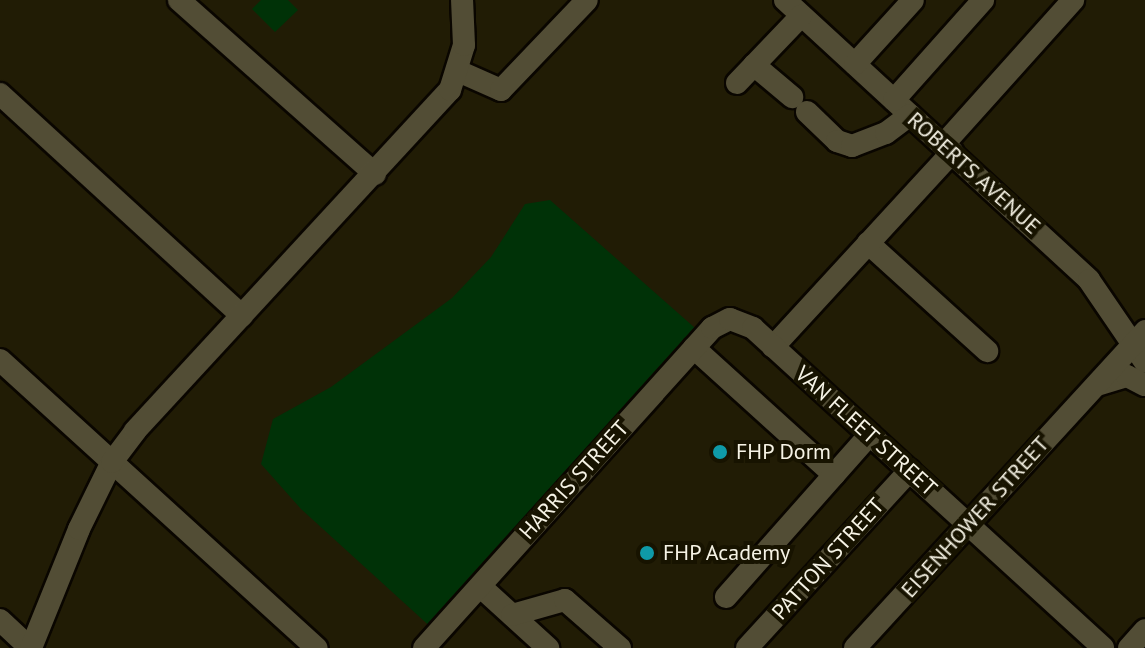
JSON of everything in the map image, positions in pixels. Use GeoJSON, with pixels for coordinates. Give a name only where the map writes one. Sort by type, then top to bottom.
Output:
{"type":"FeatureCollection","features":[{"type":"Feature","properties":{"kind":"street"},"geometry":{"type":"LineString","coordinates":[[179,0],[375,174]]}},
{"type":"Feature","properties":{"kind":"street"},"geometry":{"type":"LineString","coordinates":[[0,620],[31,648],[79,529],[112,462],[450,90],[464,45],[462,0]]}},
{"type":"Feature","properties":{"kind":"street"},"geometry":{"type":"LineString","coordinates":[[458,71],[501,90],[587,0]]}},
{"type":"Feature","properties":{"kind":"street","name":"ROBERTS AVENUE"},"geometry":{"type":"LineString","coordinates":[[785,0],[1089,280],[1141,345]]}},
{"type":"Feature","properties":{"kind":"street"},"geometry":{"type":"LineString","coordinates":[[855,64],[913,0]]}},
{"type":"Feature","properties":{"kind":"street"},"geometry":{"type":"LineString","coordinates":[[754,65],[837,141],[852,146],[886,133],[983,0]]}},
{"type":"Feature","properties":{"kind":"street"},"geometry":{"type":"LineString","coordinates":[[773,347],[868,243],[1073,0]]}},
{"type":"Feature","properties":{"kind":"street"},"geometry":{"type":"LineString","coordinates":[[737,83],[801,16]]}},
{"type":"Feature","properties":{"kind":"street"},"geometry":{"type":"LineString","coordinates":[[0,94],[242,316]]}},
{"type":"Feature","properties":{"kind":"street"},"geometry":{"type":"LineString","coordinates":[[868,243],[987,351]]}},
{"type":"Feature","properties":{"kind":"street","name":"VAN FLEET STREET"},"geometry":{"type":"LineString","coordinates":[[730,319],[753,328],[1103,648]]}},
{"type":"Feature","properties":{"kind":"street","name":"HARRIS STREET"},"geometry":{"type":"LineString","coordinates":[[424,648],[712,328],[730,319]]}},
{"type":"Feature","properties":{"kind":"street","name":"EISENHOWER STREET"},"geometry":{"type":"LineString","coordinates":[[864,645],[1096,385],[1141,345]]}},
{"type":"Feature","properties":{"kind":"street"},"geometry":{"type":"LineString","coordinates":[[694,348],[834,475]]}},
{"type":"Feature","properties":{"kind":"street"},"geometry":{"type":"LineString","coordinates":[[0,360],[317,648]]}},
{"type":"Feature","properties":{"kind":"street"},"geometry":{"type":"LineString","coordinates":[[1096,385],[1127,376],[1145,385]]}},
{"type":"Feature","properties":{"kind":"street"},"geometry":{"type":"LineString","coordinates":[[726,597],[870,434]]}},
{"type":"Feature","properties":{"kind":"street","name":"PATTON STREET"},"geometry":{"type":"LineString","coordinates":[[747,648],[910,470]]}},
{"type":"Feature","properties":{"kind":"street"},"geometry":{"type":"LineString","coordinates":[[481,587],[548,648]]}},
{"type":"Feature","properties":{"kind":"street"},"geometry":{"type":"LineString","coordinates":[[512,615],[565,600],[620,648]]}},
{"type":"Feature","properties":{"kind":"street"},"geometry":{"type":"LineString","coordinates":[[1129,648],[1145,630]]}},
{"type":"Feature","properties":{"kind":"green space"},"geometry":{"type":"Polygon","coordinates":[[[261,0],[288,0],[298,10],[275,32],[252,9],[261,0]]]}},
{"type":"Feature","properties":{"kind":"green space"},"geometry":{"type":"Polygon","coordinates":[[[550,200],[695,328],[435,631],[301,509],[261,464],[273,419],[331,387],[452,298],[491,257],[525,204],[550,200]]]}},
{"type":"Feature","properties":{"kind":"place","name":"FHP Dorm"},"geometry":{"type":"Point","coordinates":[720,452]}},
{"type":"Feature","properties":{"kind":"place","name":"FHP Academy"},"geometry":{"type":"Point","coordinates":[647,553]}}]}
